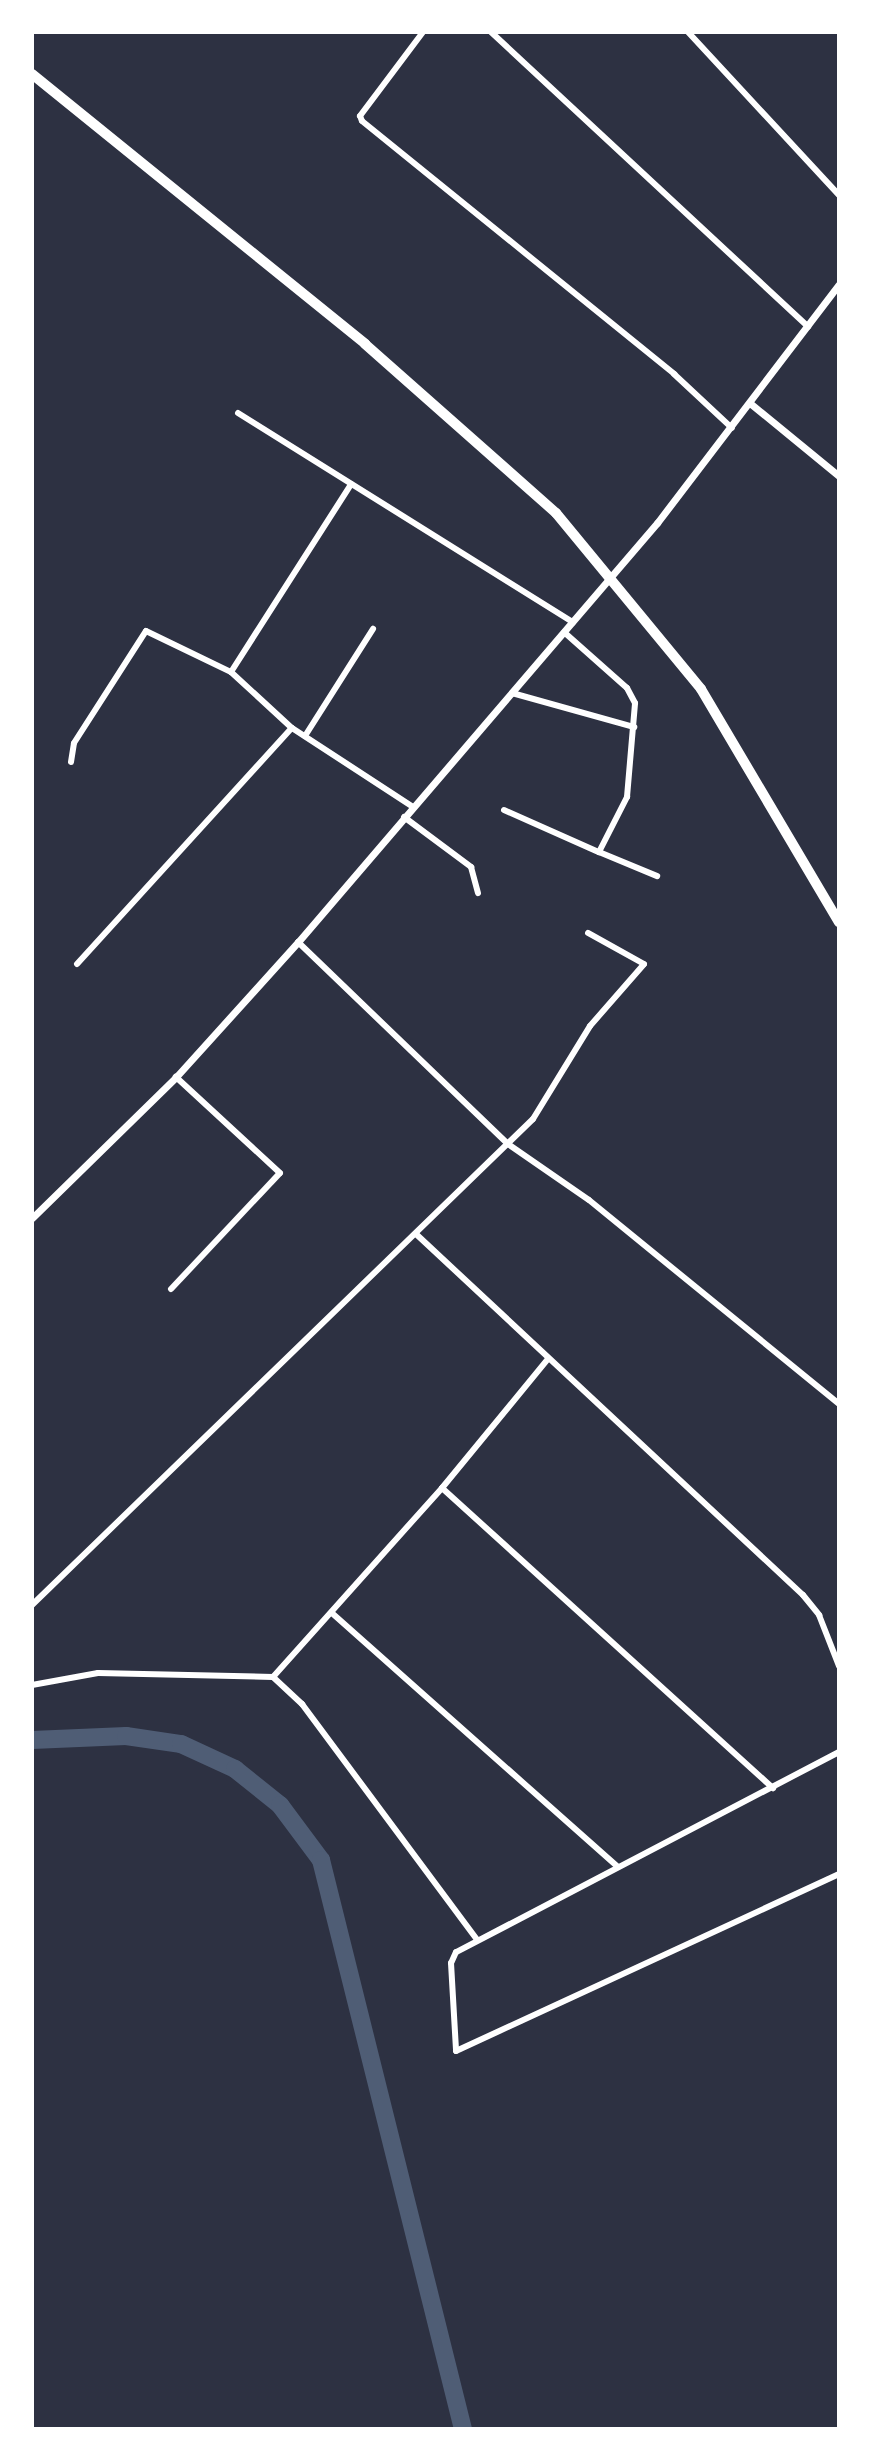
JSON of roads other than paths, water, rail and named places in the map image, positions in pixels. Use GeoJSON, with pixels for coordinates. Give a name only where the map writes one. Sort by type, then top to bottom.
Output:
{"type":"FeatureCollection","features":[{"type":"Feature","properties":{"kind":"highway"},"geometry":{"type":"LineString","coordinates":[[32,74],[501,461],[612,575],[734,738],[839,922]]}},
{"type":"Feature","properties":{"kind":"street"},"geometry":{"type":"LineString","coordinates":[[423,32],[360,116],[362,121],[674,374],[732,428]]}},
{"type":"Feature","properties":{"kind":"street"},"geometry":{"type":"LineString","coordinates":[[491,32],[808,327]]}},
{"type":"Feature","properties":{"kind":"street"},"geometry":{"type":"LineString","coordinates":[[688,32],[839,195]]}},
{"type":"Feature","properties":{"kind":"street"},"geometry":{"type":"LineString","coordinates":[[32,1218],[176,1077],[298,942],[612,575],[751,404],[839,284]]}},
{"type":"Feature","properties":{"kind":"street"},"geometry":{"type":"LineString","coordinates":[[751,404],[839,476]]}},
{"type":"Feature","properties":{"kind":"street"},"geometry":{"type":"LineString","coordinates":[[238,413],[573,622]]}},
{"type":"Feature","properties":{"kind":"street"},"geometry":{"type":"LineString","coordinates":[[231,672],[351,484]]}},
{"type":"Feature","properties":{"kind":"street"},"geometry":{"type":"LineString","coordinates":[[305,736],[373,629]]}},
{"type":"Feature","properties":{"kind":"street"},"geometry":{"type":"LineString","coordinates":[[71,762],[74,743],[146,631],[231,672],[292,728],[413,807]]}},
{"type":"Feature","properties":{"kind":"street"},"geometry":{"type":"LineString","coordinates":[[564,632],[627,688],[635,703],[627,797],[599,852]]}},
{"type":"Feature","properties":{"kind":"street"},"geometry":{"type":"LineString","coordinates":[[512,693],[634,727]]}},
{"type":"Feature","properties":{"kind":"street"},"geometry":{"type":"LineString","coordinates":[[77,964],[292,728]]}},
{"type":"Feature","properties":{"kind":"street"},"geometry":{"type":"LineString","coordinates":[[504,810],[657,876]]}},
{"type":"Feature","properties":{"kind":"street"},"geometry":{"type":"LineString","coordinates":[[404,817],[471,867],[478,893]]}},
{"type":"Feature","properties":{"kind":"street"},"geometry":{"type":"LineString","coordinates":[[32,1605],[416,1234],[542,1107],[590,1026],[644,964],[588,933]]}},
{"type":"Feature","properties":{"kind":"street"},"geometry":{"type":"LineString","coordinates":[[298,942],[508,1144],[589,1200],[839,1404]]}},
{"type":"Feature","properties":{"kind":"street"},"geometry":{"type":"LineString","coordinates":[[171,1289],[280,1173],[176,1077]]}},
{"type":"Feature","properties":{"kind":"street"},"geometry":{"type":"LineString","coordinates":[[416,1234],[803,1595],[819,1615],[839,1666]]}},
{"type":"Feature","properties":{"kind":"street"},"geometry":{"type":"LineString","coordinates":[[273,1677],[333,1614],[442,1488],[548,1359]]}},
{"type":"Feature","properties":{"kind":"street"},"geometry":{"type":"LineString","coordinates":[[442,1488],[773,1788]]}},
{"type":"Feature","properties":{"kind":"street"},"geometry":{"type":"LineString","coordinates":[[333,1614],[617,1866]]}},
{"type":"Feature","properties":{"kind":"street"},"geometry":{"type":"LineString","coordinates":[[32,1685],[98,1673],[273,1677],[302,1704],[477,1940]]}},
{"type":"Feature","properties":{"kind":"street"},"geometry":{"type":"LineString","coordinates":[[839,1752],[456,1952],[451,1963],[456,2051],[839,1874]]}},
{"type":"Feature","properties":{"kind":"waterway"},"geometry":{"type":"LineString","coordinates":[[32,1740],[126,1736],[181,1744],[235,1769],[280,1805],[321,1860],[463,2429]]}}]}
